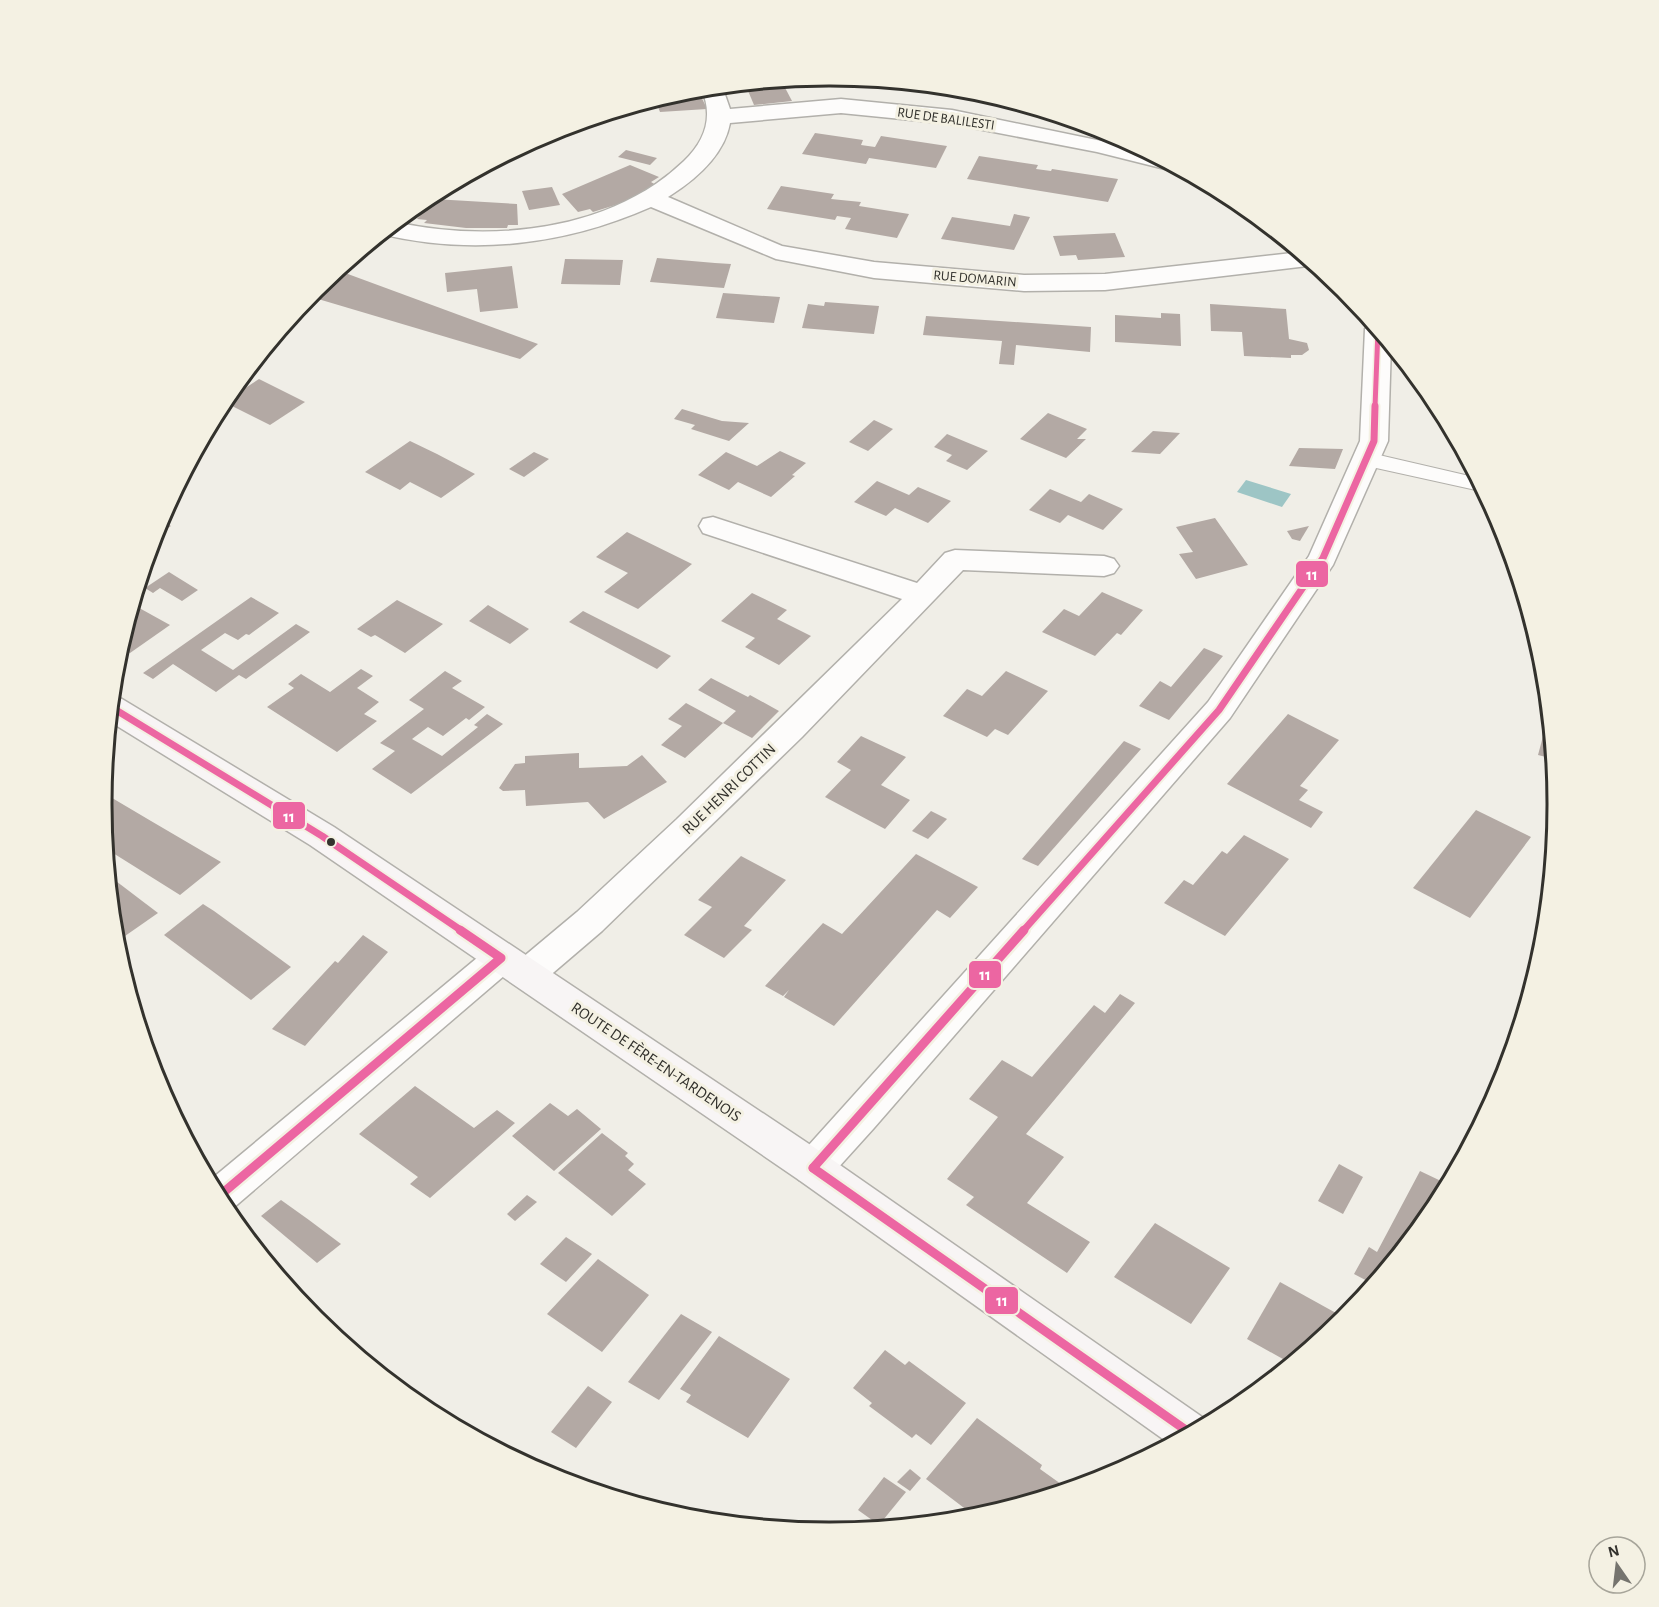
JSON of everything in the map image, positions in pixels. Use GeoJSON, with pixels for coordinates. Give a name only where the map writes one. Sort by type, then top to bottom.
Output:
{"type":"FeatureCollection","features":[{"type":"Feature","properties":{"kind":"main road","name":"ROUTE DE FÈRE-EN-TARDENOIS"},"geometry":{"type":"LineString","coordinates":[[118,711],[322,836],[813,1168],[1183,1428]]}},
{"type":"Feature","properties":{"kind":"street"},"geometry":{"type":"LineString","coordinates":[[397,231],[466,239],[534,235],[597,221],[652,199],[689,174],[712,146],[720,117],[714,95]]}},
{"type":"Feature","properties":{"kind":"street","name":"RUE DE BALILESTI"},"geometry":{"type":"LineString","coordinates":[[720,117],[841,106],[952,117],[1135,155]]}},
{"type":"Feature","properties":{"kind":"street","name":"RUE DOMARIN"},"geometry":{"type":"LineString","coordinates":[[652,199],[776,252],[874,270],[1024,283],[1105,282],[1298,260]]}},
{"type":"Feature","properties":{"kind":"street"},"geometry":{"type":"LineString","coordinates":[[813,1168],[861,1117],[1219,710],[1323,558],[1374,441],[1378,340]]}},
{"type":"Feature","properties":{"kind":"street"},"geometry":{"type":"LineString","coordinates":[[712,526],[923,595]]}},
{"type":"Feature","properties":{"kind":"street","name":"RUE HENRI COTTIN"},"geometry":{"type":"LineString","coordinates":[[226,1191],[514,966],[563,946],[748,771],[955,560],[1104,566]]}},
{"type":"Feature","properties":{"kind":"lane"},"geometry":{"type":"LineString","coordinates":[[1366,459],[1472,484]]}},
{"type":"Feature","properties":{"kind":"water"},"geometry":{"type":"Polygon","coordinates":[[[1246,480],[1291,494],[1282,507],[1237,492],[1246,480]]]}},
{"type":"Feature","properties":{"kind":"building"},"geometry":{"type":"Polygon","coordinates":[[[785,87],[792,101],[754,105],[748,91],[785,87]]]}},
{"type":"Feature","properties":{"kind":"building"},"geometry":{"type":"Polygon","coordinates":[[[701,97],[707,109],[660,112],[658,107],[701,97]]]}},
{"type":"Feature","properties":{"kind":"building"},"geometry":{"type":"Polygon","coordinates":[[[815,133],[863,140],[861,145],[875,147],[881,136],[947,146],[936,168],[869,158],[866,164],[802,154],[815,133]]]}},
{"type":"Feature","properties":{"kind":"building"},"geometry":{"type":"Polygon","coordinates":[[[626,150],[657,158],[650,165],[618,157],[626,150]]]}},
{"type":"Feature","properties":{"kind":"building"},"geometry":{"type":"Polygon","coordinates":[[[979,156],[1038,165],[1036,169],[1051,171],[1052,169],[1118,179],[1108,202],[967,179],[979,156]]]}},
{"type":"Feature","properties":{"kind":"building"},"geometry":{"type":"Polygon","coordinates":[[[630,165],[659,177],[651,182],[656,185],[628,201],[593,212],[590,209],[578,212],[562,194],[630,165]]]}},
{"type":"Feature","properties":{"kind":"building"},"geometry":{"type":"Polygon","coordinates":[[[781,186],[834,194],[831,199],[861,202],[859,206],[909,214],[897,238],[845,229],[851,218],[837,216],[835,220],[767,209],[781,186]]]}},
{"type":"Feature","properties":{"kind":"building"},"geometry":{"type":"Polygon","coordinates":[[[552,187],[560,205],[529,210],[522,191],[552,187]]]}},
{"type":"Feature","properties":{"kind":"building"},"geometry":{"type":"Polygon","coordinates":[[[443,200],[517,204],[518,225],[508,225],[507,228],[466,228],[424,223],[427,220],[417,219],[443,200]]]}},
{"type":"Feature","properties":{"kind":"building"},"geometry":{"type":"Polygon","coordinates":[[[1014,214],[1030,217],[1014,250],[941,239],[952,217],[1010,226],[1014,214]]]}},
{"type":"Feature","properties":{"kind":"building"},"geometry":{"type":"Polygon","coordinates":[[[1115,233],[1125,257],[1078,260],[1076,255],[1060,256],[1053,236],[1115,233]]]}},
{"type":"Feature","properties":{"kind":"building"},"geometry":{"type":"Polygon","coordinates":[[[657,258],[731,264],[724,288],[650,282],[657,258]]]}},
{"type":"Feature","properties":{"kind":"building"},"geometry":{"type":"Polygon","coordinates":[[[565,259],[623,260],[620,285],[561,284],[565,259]]]}},
{"type":"Feature","properties":{"kind":"building"},"geometry":{"type":"Polygon","coordinates":[[[512,266],[518,308],[480,312],[477,289],[447,292],[445,273],[512,266]]]}},
{"type":"Feature","properties":{"kind":"building"},"geometry":{"type":"Polygon","coordinates":[[[346,273],[538,344],[520,359],[319,299],[346,273]]]}},
{"type":"Feature","properties":{"kind":"building"},"geometry":{"type":"Polygon","coordinates":[[[723,293],[780,297],[774,323],[716,318],[723,293]]]}},
{"type":"Feature","properties":{"kind":"building"},"geometry":{"type":"Polygon","coordinates":[[[825,302],[879,306],[874,334],[802,328],[808,304],[824,306],[825,302]]]}},
{"type":"Feature","properties":{"kind":"building"},"geometry":{"type":"Polygon","coordinates":[[[1210,304],[1286,309],[1289,339],[1307,343],[1309,350],[1302,355],[1291,355],[1291,358],[1244,356],[1242,332],[1211,331],[1210,304]]]}},
{"type":"Feature","properties":{"kind":"building"},"geometry":{"type":"Polygon","coordinates":[[[1161,313],[1180,314],[1181,346],[1115,342],[1115,315],[1161,318],[1161,313]]]}},
{"type":"Feature","properties":{"kind":"building"},"geometry":{"type":"Polygon","coordinates":[[[926,316],[1091,327],[1090,352],[1016,345],[1014,365],[999,364],[1002,341],[923,335],[926,316]]]}},
{"type":"Feature","properties":{"kind":"building"},"geometry":{"type":"Polygon","coordinates":[[[259,379],[305,402],[270,425],[232,406],[244,389],[259,379]]]}},
{"type":"Feature","properties":{"kind":"building"},"geometry":{"type":"Polygon","coordinates":[[[682,409],[722,421],[749,423],[729,441],[691,429],[695,425],[674,419],[682,409]]]}},
{"type":"Feature","properties":{"kind":"building"},"geometry":{"type":"Polygon","coordinates":[[[1048,413],[1087,429],[1077,439],[1086,439],[1066,458],[1020,439],[1048,413]]]}},
{"type":"Feature","properties":{"kind":"building"},"geometry":{"type":"Polygon","coordinates":[[[874,420],[893,429],[868,451],[849,442],[874,420]]]}},
{"type":"Feature","properties":{"kind":"building"},"geometry":{"type":"Polygon","coordinates":[[[1153,431],[1180,433],[1160,454],[1131,452],[1153,431]]]}},
{"type":"Feature","properties":{"kind":"building"},"geometry":{"type":"Polygon","coordinates":[[[947,434],[988,451],[967,470],[946,461],[952,455],[934,447],[947,434]]]}},
{"type":"Feature","properties":{"kind":"building"},"geometry":{"type":"Polygon","coordinates":[[[410,441],[475,474],[441,498],[410,482],[400,490],[365,472],[410,441]]]}},
{"type":"Feature","properties":{"kind":"building"},"geometry":{"type":"Polygon","coordinates":[[[1299,448],[1343,449],[1335,469],[1289,466],[1299,448]]]}},
{"type":"Feature","properties":{"kind":"building"},"geometry":{"type":"Polygon","coordinates":[[[780,451],[806,463],[771,497],[738,482],[729,490],[698,475],[726,452],[757,466],[780,451]]]}},
{"type":"Feature","properties":{"kind":"building"},"geometry":{"type":"Polygon","coordinates":[[[534,452],[549,459],[524,477],[509,469],[534,452]]]}},
{"type":"Feature","properties":{"kind":"building"},"geometry":{"type":"Polygon","coordinates":[[[877,481],[909,495],[918,487],[951,501],[928,523],[895,508],[886,516],[854,502],[877,481]]]}},
{"type":"Feature","properties":{"kind":"building"},"geometry":{"type":"Polygon","coordinates":[[[1050,489],[1081,502],[1089,494],[1123,509],[1103,530],[1068,515],[1060,523],[1029,510],[1050,489]]]}},
{"type":"Feature","properties":{"kind":"building"},"geometry":{"type":"Polygon","coordinates":[[[1215,518],[1248,565],[1196,579],[1179,554],[1193,552],[1176,527],[1215,518]]]}},
{"type":"Feature","properties":{"kind":"building"},"geometry":{"type":"Polygon","coordinates":[[[1309,526],[1300,541],[1292,539],[1287,531],[1309,526]]]}},
{"type":"Feature","properties":{"kind":"building"},"geometry":{"type":"Polygon","coordinates":[[[627,532],[692,564],[638,609],[604,592],[628,573],[596,557],[627,532]]]}},
{"type":"Feature","properties":{"kind":"building"},"geometry":{"type":"Polygon","coordinates":[[[169,572],[198,590],[182,601],[160,588],[153,593],[145,588],[169,572]]]}},
{"type":"Feature","properties":{"kind":"building"},"geometry":{"type":"Polygon","coordinates":[[[1102,592],[1143,610],[1121,635],[1117,633],[1095,656],[1042,632],[1064,609],[1079,616],[1102,592]]]}},
{"type":"Feature","properties":{"kind":"building"},"geometry":{"type":"Polygon","coordinates":[[[752,593],[787,610],[777,619],[811,636],[779,665],[745,647],[755,638],[721,621],[752,593]]]}},
{"type":"Feature","properties":{"kind":"building"},"geometry":{"type":"Polygon","coordinates":[[[251,597],[279,613],[249,635],[246,634],[238,640],[225,633],[201,650],[233,670],[296,624],[310,632],[246,679],[239,675],[216,692],[173,664],[153,679],[143,673],[251,597]]]}},
{"type":"Feature","properties":{"kind":"building"},"geometry":{"type":"Polygon","coordinates":[[[397,600],[443,624],[405,653],[375,635],[371,637],[357,629],[397,600]]]}},
{"type":"Feature","properties":{"kind":"building"},"geometry":{"type":"Polygon","coordinates":[[[488,605],[529,629],[510,644],[469,621],[488,605]]]}},
{"type":"Feature","properties":{"kind":"building"},"geometry":{"type":"Polygon","coordinates":[[[139,608],[170,625],[130,653],[128,652],[139,608]]]}},
{"type":"Feature","properties":{"kind":"building"},"geometry":{"type":"Polygon","coordinates":[[[583,611],[671,656],[657,669],[569,622],[583,611]]]}},
{"type":"Feature","properties":{"kind":"building"},"geometry":{"type":"Polygon","coordinates":[[[1204,648],[1223,656],[1169,720],[1139,706],[1160,681],[1171,687],[1204,648]]]}},
{"type":"Feature","properties":{"kind":"building"},"geometry":{"type":"Polygon","coordinates":[[[361,669],[373,676],[357,688],[379,702],[364,714],[377,721],[337,752],[267,707],[294,688],[288,684],[301,674],[330,692],[361,669]]]}},
{"type":"Feature","properties":{"kind":"building"},"geometry":{"type":"Polygon","coordinates":[[[445,671],[462,681],[452,688],[485,707],[443,736],[428,727],[412,739],[442,756],[478,727],[474,725],[487,714],[503,724],[411,794],[372,769],[395,751],[380,743],[424,709],[409,700],[445,671]]]}},
{"type":"Feature","properties":{"kind":"building"},"geometry":{"type":"Polygon","coordinates":[[[1006,671],[1048,691],[1008,735],[995,729],[987,737],[943,716],[967,689],[982,696],[1006,671]]]}},
{"type":"Feature","properties":{"kind":"building"},"geometry":{"type":"Polygon","coordinates":[[[711,678],[779,711],[752,738],[723,723],[736,711],[698,690],[711,678]]]}},
{"type":"Feature","properties":{"kind":"building"},"geometry":{"type":"Polygon","coordinates":[[[686,703],[723,723],[685,758],[661,745],[682,726],[668,719],[686,703]]]}},
{"type":"Feature","properties":{"kind":"building"},"geometry":{"type":"Polygon","coordinates":[[[1288,714],[1339,740],[1300,786],[1308,790],[1299,800],[1323,812],[1311,828],[1227,784],[1288,714]]]}},
{"type":"Feature","properties":{"kind":"building"},"geometry":{"type":"Polygon","coordinates":[[[1544,734],[1546,757],[1538,755],[1544,734]]]}},
{"type":"Feature","properties":{"kind":"building"},"geometry":{"type":"Polygon","coordinates":[[[861,736],[906,757],[881,785],[910,800],[885,829],[825,797],[851,770],[837,762],[861,736]]]}},
{"type":"Feature","properties":{"kind":"building"},"geometry":{"type":"Polygon","coordinates":[[[1124,741],[1141,749],[1038,866],[1022,859],[1124,741]]]}},
{"type":"Feature","properties":{"kind":"building"},"geometry":{"type":"Polygon","coordinates":[[[579,753],[579,768],[627,766],[642,755],[667,782],[604,819],[588,802],[526,806],[525,790],[503,791],[499,788],[515,764],[525,763],[525,756],[579,753]]]}},
{"type":"Feature","properties":{"kind":"building"},"geometry":{"type":"Polygon","coordinates":[[[111,797],[221,862],[180,895],[113,853],[111,797]]]}},
{"type":"Feature","properties":{"kind":"building"},"geometry":{"type":"Polygon","coordinates":[[[1476,810],[1531,837],[1470,918],[1413,888],[1476,810]]]}},
{"type":"Feature","properties":{"kind":"building"},"geometry":{"type":"Polygon","coordinates":[[[931,811],[947,819],[928,839],[912,831],[931,811]]]}},
{"type":"Feature","properties":{"kind":"building"},"geometry":{"type":"Polygon","coordinates":[[[1244,835],[1289,859],[1225,936],[1164,903],[1184,880],[1193,885],[1222,851],[1227,854],[1244,835]]]}},
{"type":"Feature","properties":{"kind":"building"},"geometry":{"type":"Polygon","coordinates":[[[916,854],[978,887],[950,918],[937,910],[834,1026],[784,997],[789,990],[783,996],[765,986],[823,923],[842,934],[916,854]]]}},
{"type":"Feature","properties":{"kind":"building"},"geometry":{"type":"Polygon","coordinates":[[[741,856],[786,880],[744,926],[752,930],[724,958],[684,935],[712,907],[698,900],[741,856]]]}},
{"type":"Feature","properties":{"kind":"building"},"geometry":{"type":"Polygon","coordinates":[[[116,881],[158,913],[124,937],[116,881]]]}},
{"type":"Feature","properties":{"kind":"building"},"geometry":{"type":"Polygon","coordinates":[[[203,904],[291,967],[251,1000],[164,935],[203,904]]]}},
{"type":"Feature","properties":{"kind":"building"},"geometry":{"type":"Polygon","coordinates":[[[363,935],[388,952],[305,1046],[272,1029],[335,961],[338,963],[363,935]]]}},
{"type":"Feature","properties":{"kind":"building"},"geometry":{"type":"Polygon","coordinates":[[[1120,994],[1135,1003],[1026,1134],[1064,1157],[1027,1203],[1090,1242],[1067,1273],[966,1205],[974,1197],[947,1179],[998,1117],[969,1099],[1002,1060],[1032,1077],[1094,1005],[1105,1013],[1120,994]]]}},
{"type":"Feature","properties":{"kind":"building"},"geometry":{"type":"Polygon","coordinates":[[[415,1086],[474,1128],[497,1110],[515,1123],[430,1198],[410,1184],[418,1177],[359,1134],[415,1086]]]}},
{"type":"Feature","properties":{"kind":"building"},"geometry":{"type":"Polygon","coordinates":[[[550,1103],[568,1116],[577,1109],[601,1129],[554,1171],[512,1136],[550,1103]]]}},
{"type":"Feature","properties":{"kind":"building"},"geometry":{"type":"Polygon","coordinates":[[[602,1133],[628,1153],[625,1156],[634,1164],[628,1170],[646,1184],[612,1216],[558,1173],[602,1133]]]}},
{"type":"Feature","properties":{"kind":"building"},"geometry":{"type":"Polygon","coordinates":[[[1339,1164],[1363,1177],[1343,1214],[1318,1201],[1339,1164]]]}},
{"type":"Feature","properties":{"kind":"building"},"geometry":{"type":"Polygon","coordinates":[[[1420,1171],[1440,1180],[1399,1241],[1369,1277],[1366,1280],[1354,1274],[1369,1247],[1377,1252],[1420,1171]]]}},
{"type":"Feature","properties":{"kind":"building"},"geometry":{"type":"Polygon","coordinates":[[[527,1195],[537,1202],[515,1221],[507,1214],[527,1195]]]}},
{"type":"Feature","properties":{"kind":"building"},"geometry":{"type":"Polygon","coordinates":[[[281,1200],[341,1244],[317,1263],[261,1216],[281,1200]]]}},
{"type":"Feature","properties":{"kind":"building"},"geometry":{"type":"Polygon","coordinates":[[[1155,1223],[1230,1268],[1191,1324],[1114,1277],[1155,1223]]]}},
{"type":"Feature","properties":{"kind":"building"},"geometry":{"type":"Polygon","coordinates":[[[566,1237],[592,1254],[566,1282],[540,1264],[566,1237]]]}},
{"type":"Feature","properties":{"kind":"building"},"geometry":{"type":"Polygon","coordinates":[[[598,1259],[649,1295],[602,1352],[547,1314],[598,1259]]]}},
{"type":"Feature","properties":{"kind":"building"},"geometry":{"type":"Polygon","coordinates":[[[1280,1282],[1335,1313],[1283,1359],[1247,1339],[1280,1282]]]}},
{"type":"Feature","properties":{"kind":"building"},"geometry":{"type":"Polygon","coordinates":[[[681,1314],[712,1332],[659,1400],[628,1382],[681,1314]]]}},
{"type":"Feature","properties":{"kind":"building"},"geometry":{"type":"Polygon","coordinates":[[[719,1336],[790,1379],[748,1438],[686,1402],[691,1395],[680,1389],[719,1336]]]}},
{"type":"Feature","properties":{"kind":"building"},"geometry":{"type":"Polygon","coordinates":[[[885,1350],[905,1365],[909,1361],[966,1403],[931,1445],[916,1434],[912,1438],[869,1406],[872,1403],[853,1388],[885,1350]]]}},
{"type":"Feature","properties":{"kind":"building"},"geometry":{"type":"Polygon","coordinates":[[[588,1386],[612,1402],[576,1448],[551,1432],[588,1386]]]}},
{"type":"Feature","properties":{"kind":"building"},"geometry":{"type":"Polygon","coordinates":[[[977,1418],[1042,1465],[1040,1469],[1060,1483],[965,1509],[926,1479],[977,1418]]]}},
{"type":"Feature","properties":{"kind":"building"},"geometry":{"type":"Polygon","coordinates":[[[910,1469],[921,1478],[910,1491],[897,1482],[910,1469]]]}},
{"type":"Feature","properties":{"kind":"building"},"geometry":{"type":"Polygon","coordinates":[[[884,1477],[906,1492],[884,1519],[872,1520],[858,1510],[884,1477]]]}},
{"type":"Feature","properties":{"kind":"transit line","name":"11"},"geometry":{"type":"LineString","coordinates":[[813,1168],[1219,710],[1323,558],[1374,441],[1378,340]]}},
{"type":"Feature","properties":{"kind":"transit line","name":"11"},"geometry":{"type":"LineString","coordinates":[[118,711],[322,836],[501,958],[226,1190]]}},
{"type":"Feature","properties":{"kind":"transit line","name":"11"},"geometry":{"type":"LineString","coordinates":[[813,1168],[1183,1428]]}}]}
